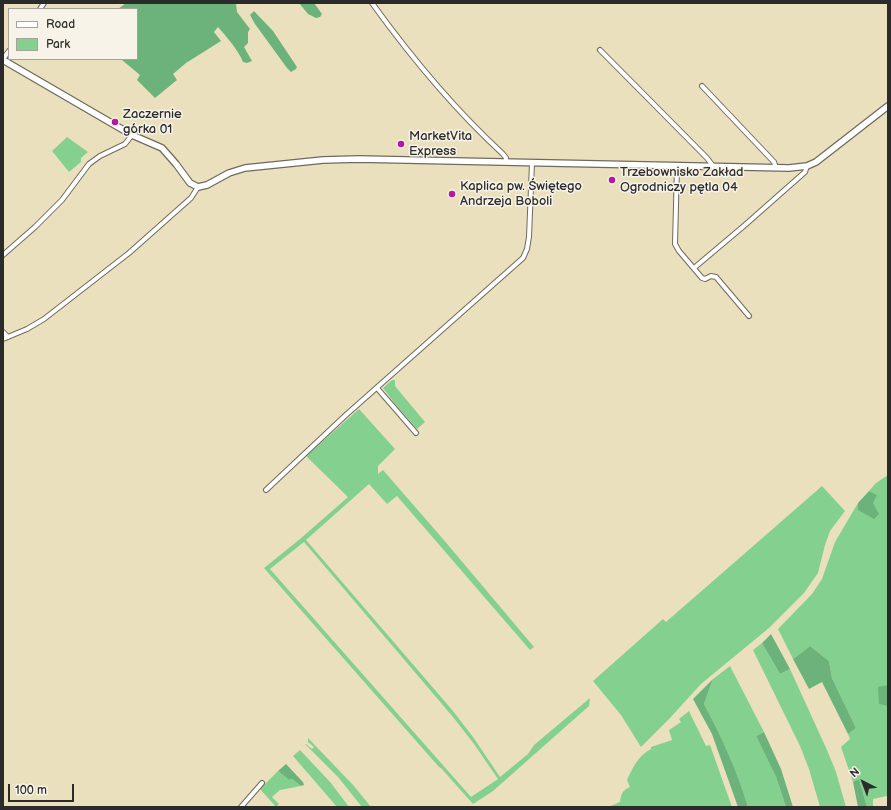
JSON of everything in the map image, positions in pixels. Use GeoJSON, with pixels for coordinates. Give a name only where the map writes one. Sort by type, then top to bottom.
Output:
{"type":"FeatureCollection","features":[{"type":"Feature","properties":{"kind":"street"},"geometry":{"type":"LineString","coordinates":[[372,3],[422,69],[464,116],[503,154],[506,158],[506,162]]}},
{"type":"Feature","properties":{"kind":"street"},"geometry":{"type":"LineString","coordinates":[[600,50],[707,158],[713,166]]}},
{"type":"Feature","properties":{"kind":"street"},"geometry":{"type":"LineString","coordinates":[[3,59],[132,135],[162,148],[190,183],[198,187]]}},
{"type":"Feature","properties":{"kind":"street"},"geometry":{"type":"LineString","coordinates":[[702,86],[774,162],[776,168]]}},
{"type":"Feature","properties":{"kind":"street"},"geometry":{"type":"LineString","coordinates":[[3,340],[44,319],[129,253],[191,198],[198,187],[229,173],[245,168],[291,163],[359,159],[789,168],[807,166],[816,162],[888,106]]}},
{"type":"Feature","properties":{"kind":"street"},"geometry":{"type":"LineString","coordinates":[[3,255],[36,227],[62,200],[89,164],[100,156],[125,144],[132,135]]}},
{"type":"Feature","properties":{"kind":"street"},"geometry":{"type":"LineString","coordinates":[[266,490],[347,414],[523,258],[527,249],[529,237],[532,163]]}},
{"type":"Feature","properties":{"kind":"street"},"geometry":{"type":"LineString","coordinates":[[677,166],[675,244],[678,251],[702,278],[705,279],[714,276],[716,277],[749,316]]}},
{"type":"Feature","properties":{"kind":"street"},"geometry":{"type":"LineString","coordinates":[[694,268],[746,225],[805,172],[807,166]]}},
{"type":"Feature","properties":{"kind":"street"},"geometry":{"type":"LineString","coordinates":[[3,332],[8,337]]}},
{"type":"Feature","properties":{"kind":"street"},"geometry":{"type":"LineString","coordinates":[[377,388],[416,433]]}},
{"type":"Feature","properties":{"kind":"street"},"geometry":{"type":"LineString","coordinates":[[241,807],[262,783]]}},
{"type":"Feature","properties":{"kind":"green space"},"geometry":{"type":"Polygon","coordinates":[[[126,3],[236,3],[237,12],[250,29],[248,32],[248,43],[244,47],[252,61],[247,63],[243,62],[235,48],[218,27],[214,32],[221,41],[186,63],[173,74],[177,80],[155,98],[137,80],[140,75],[122,60],[138,60],[138,8],[119,8],[126,3]]]}},
{"type":"Feature","properties":{"kind":"green space"},"geometry":{"type":"Polygon","coordinates":[[[299,3],[314,3],[322,14],[320,17],[316,18],[308,14],[299,3]]]}},
{"type":"Feature","properties":{"kind":"green space"},"geometry":{"type":"Polygon","coordinates":[[[254,11],[273,31],[297,67],[296,69],[291,72],[287,68],[255,24],[250,15],[254,11]]]}},
{"type":"Feature","properties":{"kind":"green space"},"geometry":{"type":"Polygon","coordinates":[[[67,137],[88,152],[81,158],[81,162],[69,172],[52,151],[67,137]]]}},
{"type":"Feature","properties":{"kind":"green space"},"geometry":{"type":"Polygon","coordinates":[[[392,380],[395,380],[395,386],[425,422],[417,429],[383,388],[392,380]]]}},
{"type":"Feature","properties":{"kind":"green space"},"geometry":{"type":"Polygon","coordinates":[[[359,409],[395,449],[378,466],[378,474],[383,470],[534,647],[530,650],[397,496],[387,504],[369,484],[306,540],[453,711],[473,737],[500,777],[528,754],[534,745],[590,698],[589,706],[493,791],[473,804],[264,568],[348,497],[306,456],[359,409]],[[304,542],[270,569],[471,797],[498,779],[453,717],[304,542]]]}},
{"type":"Feature","properties":{"kind":"green space"},"geometry":{"type":"Polygon","coordinates":[[[888,475],[888,799],[887,796],[873,799],[873,807],[867,807],[859,779],[853,782],[841,747],[850,739],[848,734],[856,728],[832,678],[829,661],[810,646],[793,659],[778,629],[812,594],[822,579],[835,542],[858,503],[858,510],[873,503],[876,495],[869,491],[876,483],[888,475]]]}},
{"type":"Feature","properties":{"kind":"green space"},"geometry":{"type":"Polygon","coordinates":[[[822,486],[845,511],[830,531],[818,573],[804,593],[769,628],[701,684],[641,747],[621,715],[593,681],[663,619],[666,622],[822,486]]]}},
{"type":"Feature","properties":{"kind":"green space"},"geometry":{"type":"Polygon","coordinates":[[[869,491],[877,495],[873,503],[879,514],[874,519],[858,510],[858,503],[869,491]]]}},
{"type":"Feature","properties":{"kind":"green space"},"geometry":{"type":"Polygon","coordinates":[[[771,634],[790,669],[780,674],[762,643],[771,634]]]}},
{"type":"Feature","properties":{"kind":"green space"},"geometry":{"type":"Polygon","coordinates":[[[762,643],[780,674],[790,669],[836,772],[846,807],[820,807],[809,769],[800,746],[753,650],[762,643]]]}},
{"type":"Feature","properties":{"kind":"green space"},"geometry":{"type":"Polygon","coordinates":[[[810,646],[829,661],[832,678],[856,728],[848,734],[822,682],[809,689],[793,659],[810,646]]]}},
{"type":"Feature","properties":{"kind":"green space"},"geometry":{"type":"Polygon","coordinates":[[[730,666],[764,732],[756,736],[776,777],[786,807],[748,807],[729,755],[704,704],[713,679],[730,666]]]}},
{"type":"Feature","properties":{"kind":"green space"},"geometry":{"type":"Polygon","coordinates":[[[713,679],[704,704],[729,754],[748,807],[738,807],[712,734],[693,699],[713,679]]]}},
{"type":"Feature","properties":{"kind":"green space"},"geometry":{"type":"Polygon","coordinates":[[[888,685],[888,706],[879,704],[878,687],[888,685]]]}},
{"type":"Feature","properties":{"kind":"green space"},"geometry":{"type":"Polygon","coordinates":[[[689,711],[706,746],[710,745],[732,807],[608,807],[620,802],[622,793],[630,787],[627,780],[639,758],[651,749],[651,747],[672,740],[669,730],[681,722],[679,719],[689,711]]]}},
{"type":"Feature","properties":{"kind":"green space"},"geometry":{"type":"Polygon","coordinates":[[[764,732],[781,769],[793,807],[786,807],[776,777],[756,736],[764,732]]]}},
{"type":"Feature","properties":{"kind":"green space"},"geometry":{"type":"Polygon","coordinates":[[[308,738],[354,786],[371,807],[362,807],[338,777],[305,744],[312,749],[314,747],[308,742],[308,738]]]}},
{"type":"Feature","properties":{"kind":"green space"},"geometry":{"type":"Polygon","coordinates":[[[300,750],[331,783],[349,807],[337,807],[293,756],[300,750]]]}},
{"type":"Feature","properties":{"kind":"green space"},"geometry":{"type":"Polygon","coordinates":[[[286,764],[304,785],[301,786],[292,779],[289,780],[278,771],[286,764]]]}},
{"type":"Feature","properties":{"kind":"green space"},"geometry":{"type":"Polygon","coordinates":[[[278,771],[289,780],[292,779],[301,786],[280,790],[272,797],[279,804],[276,807],[260,789],[278,771]]]}},
{"type":"Feature","properties":{"kind":"green space"},"geometry":{"type":"Polygon","coordinates":[[[859,779],[867,807],[858,807],[853,782],[859,779]]]}},
{"type":"Feature","properties":{"kind":"place","name":"Zaczernie górka 01"},"geometry":{"type":"Point","coordinates":[115,122]}},
{"type":"Feature","properties":{"kind":"place","name":"MarketVita Express"},"geometry":{"type":"Point","coordinates":[401,144]}},
{"type":"Feature","properties":{"kind":"place","name":"Trzebownisko Zakład Ogrodniczy pętla 04"},"geometry":{"type":"Point","coordinates":[612,180]}},
{"type":"Feature","properties":{"kind":"place","name":"Kaplica pw. Świętego Andrzeja Boboli"},"geometry":{"type":"Point","coordinates":[452,194]}}]}
